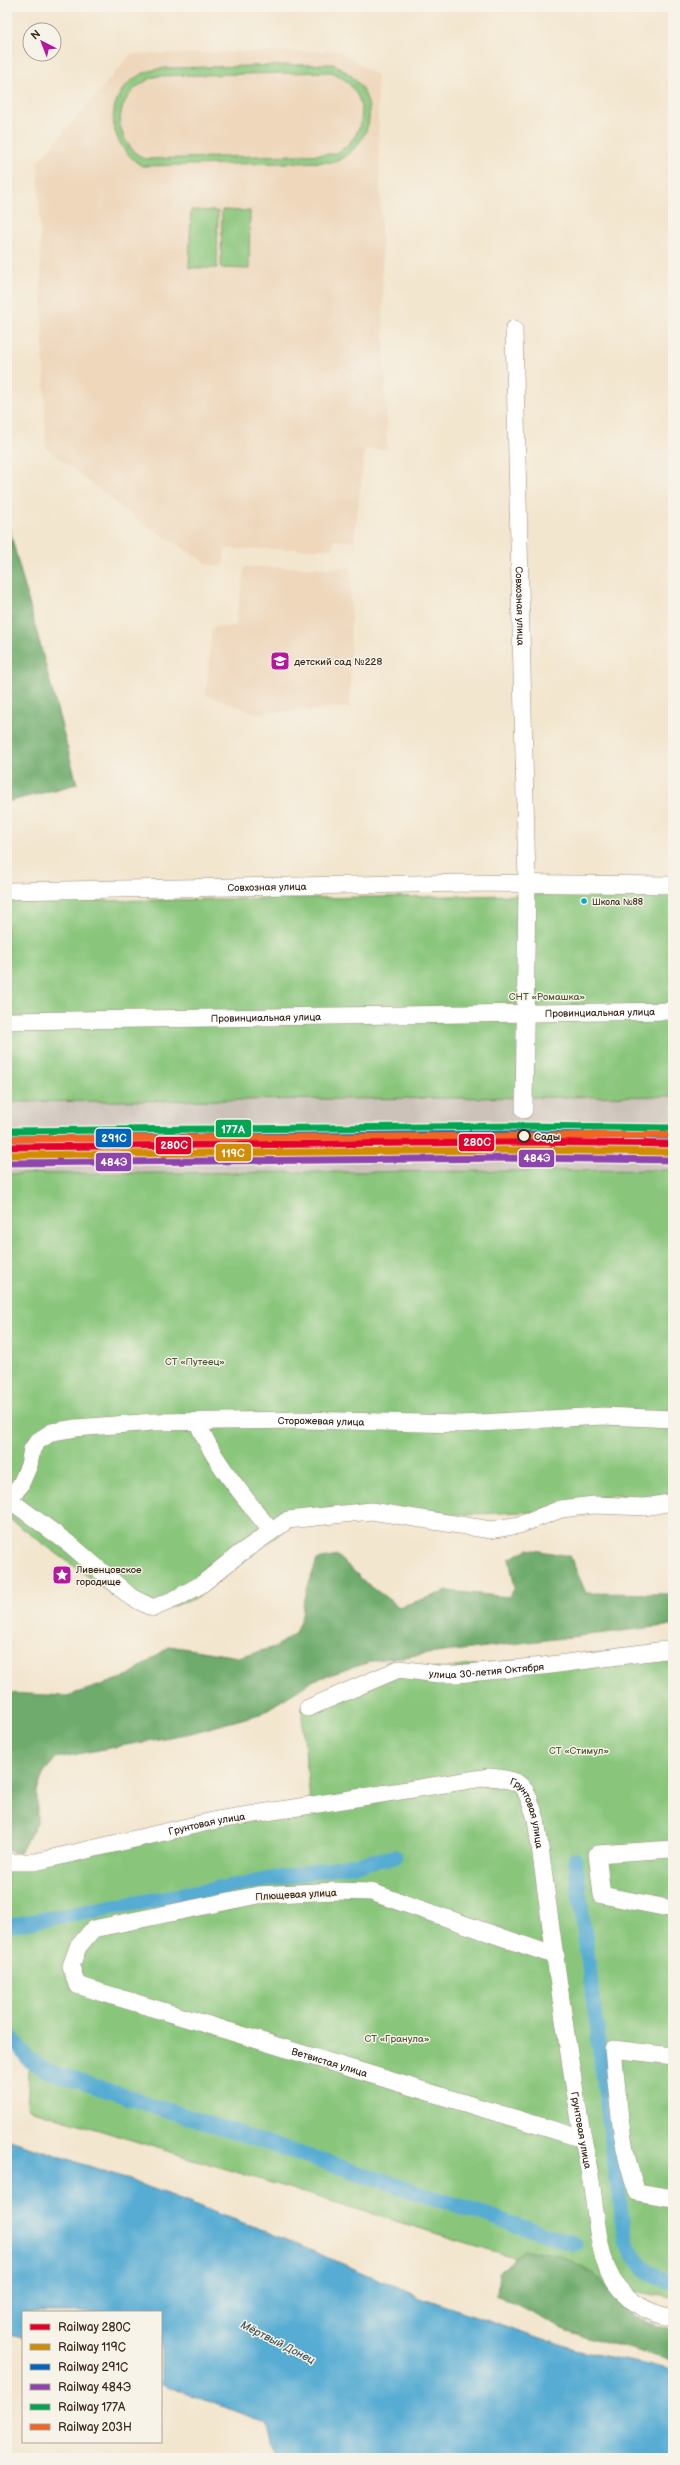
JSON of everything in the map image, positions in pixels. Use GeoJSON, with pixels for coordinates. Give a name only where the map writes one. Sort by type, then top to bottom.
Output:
{"type":"FeatureCollection","features":[{"type":"Feature","properties":{"kind":"street","name":"Совхозная улица"},"geometry":{"type":"LineString","coordinates":[[514,329],[527,884]]}},
{"type":"Feature","properties":{"kind":"street","name":"Совхозная улица"},"geometry":{"type":"LineString","coordinates":[[7,891],[470,883],[673,885]]}},
{"type":"Feature","properties":{"kind":"street"},"geometry":{"type":"LineString","coordinates":[[524,1110],[527,884]]}},
{"type":"Feature","properties":{"kind":"street","name":"Провинциальная улица"},"geometry":{"type":"LineString","coordinates":[[7,1021],[526,1012],[673,1011]]}},
{"type":"Feature","properties":{"kind":"street","name":"Сторожевая улица"},"geometry":{"type":"LineString","coordinates":[[7,1494],[13,1494],[20,1486],[29,1465],[32,1448],[44,1435],[76,1428],[153,1422],[198,1423],[302,1420],[460,1424],[603,1416],[673,1419]]}},
{"type":"Feature","properties":{"kind":"street"},"geometry":{"type":"LineString","coordinates":[[198,1423],[226,1472],[271,1531]]}},
{"type":"Feature","properties":{"kind":"street"},"geometry":{"type":"LineString","coordinates":[[7,1498],[72,1546],[131,1597],[153,1608],[177,1598],[202,1584],[271,1531],[288,1520],[371,1511],[491,1530],[518,1525],[561,1510],[594,1505],[644,1507],[673,1502]]}},
{"type":"Feature","properties":{"kind":"street","name":"улица 30-летия Октября"},"geometry":{"type":"LineString","coordinates":[[308,1708],[399,1669],[438,1674],[457,1674],[543,1666],[673,1649]]}},
{"type":"Feature","properties":{"kind":"street","name":"Грунтовая улица"},"geometry":{"type":"LineString","coordinates":[[7,1862],[35,1862],[217,1820],[489,1777],[509,1779],[525,1788],[536,1820],[583,2139],[597,2210],[602,2251],[609,2274],[625,2297],[658,2315],[673,2318]]}},
{"type":"Feature","properties":{"kind":"street"},"geometry":{"type":"LineString","coordinates":[[673,1849],[597,1854],[602,1895],[673,1909]]}},
{"type":"Feature","properties":{"kind":"street","name":"Плющевая улица"},"geometry":{"type":"LineString","coordinates":[[77,1985],[71,1966],[78,1947],[93,1929],[258,1895],[334,1891],[371,1892],[556,1956]]}},
{"type":"Feature","properties":{"kind":"street","name":"Ветвистая улица"},"geometry":{"type":"LineString","coordinates":[[77,1985],[583,2139]]}},
{"type":"Feature","properties":{"kind":"street"},"geometry":{"type":"LineString","coordinates":[[673,2056],[613,2049],[622,2135],[629,2172],[637,2192],[673,2198]]}},
{"type":"Feature","properties":{"kind":"shaded area"},"geometry":{"type":"Polygon","coordinates":[[[340,51],[377,76],[387,449],[365,449],[354,541],[334,540],[333,549],[225,549],[223,566],[210,565],[138,520],[46,448],[38,162],[131,54],[340,51]]]}},
{"type":"Feature","properties":{"kind":"shaded area","name":"детский сад №228"},"geometry":{"type":"Polygon","coordinates":[[[245,567],[351,568],[350,707],[259,714],[206,695],[212,627],[235,626],[245,567]]]}},
{"type":"Feature","properties":{"kind":"shaded area"},"geometry":{"type":"Polygon","coordinates":[[[673,1090],[673,1172],[7,1178],[7,1094],[673,1090]]]}},
{"type":"Feature","properties":{"kind":"green space"},"geometry":{"type":"Polygon","coordinates":[[[333,64],[349,74],[360,85],[367,99],[369,113],[367,127],[361,140],[350,152],[335,162],[142,166],[127,153],[118,138],[114,122],[115,106],[121,92],[132,80],[147,72],[167,68],[333,64]],[[332,72],[158,76],[144,82],[133,91],[125,102],[121,113],[121,126],[124,138],[132,149],[144,159],[334,154],[346,146],[355,136],[360,124],[362,113],[354,90],[345,80],[332,72]]]}},
{"type":"Feature","properties":{"kind":"green space"},"geometry":{"type":"Polygon","coordinates":[[[191,210],[218,211],[217,268],[189,268],[191,210]]]}},
{"type":"Feature","properties":{"kind":"green space"},"geometry":{"type":"Polygon","coordinates":[[[222,210],[250,211],[249,269],[221,268],[222,210]]]}},
{"type":"Feature","properties":{"kind":"green space"},"geometry":{"type":"Polygon","coordinates":[[[7,520],[77,784],[7,802],[7,520]]]}},
{"type":"Feature","properties":{"kind":"green space","name":"СНТ «Ромашка»"},"geometry":{"type":"Polygon","coordinates":[[[673,893],[673,1096],[7,1102],[7,902],[673,893]]]}},
{"type":"Feature","properties":{"kind":"green space","name":"СТ «Путеец»"},"geometry":{"type":"Polygon","coordinates":[[[673,1170],[673,1492],[667,1500],[613,1495],[532,1512],[299,1519],[196,1598],[154,1613],[128,1606],[7,1517],[7,1174],[673,1170]]]}},
{"type":"Feature","properties":{"kind":"green space"},"geometry":{"type":"Polygon","coordinates":[[[528,1549],[570,1556],[586,1593],[673,1594],[673,1625],[376,1660],[314,1680],[260,1714],[191,1733],[56,1758],[44,1772],[37,1791],[37,1823],[19,1854],[7,1850],[7,1693],[67,1696],[129,1676],[170,1646],[238,1657],[275,1647],[295,1633],[302,1615],[304,1598],[317,1560],[338,1556],[365,1582],[399,1607],[448,1591],[509,1597],[515,1588],[509,1559],[528,1549]]]}},
{"type":"Feature","properties":{"kind":"green space"},"geometry":{"type":"Polygon","coordinates":[[[673,1645],[673,2298],[611,2287],[27,2108],[30,2053],[7,2018],[7,1855],[16,1858],[310,1800],[301,1707],[395,1673],[673,1645]]]}},
{"type":"Feature","properties":{"kind":"green space"},"geometry":{"type":"Polygon","coordinates":[[[523,2249],[561,2257],[593,2273],[636,2318],[673,2330],[673,2361],[567,2331],[497,2295],[499,2272],[523,2249]]]}},
{"type":"Feature","properties":{"kind":"water","name":"Мёртвый Донец"},"geometry":{"type":"Polygon","coordinates":[[[7,2139],[116,2175],[265,2231],[423,2298],[575,2350],[673,2370],[673,2458],[277,2458],[267,2423],[162,2384],[162,2311],[22,2311],[22,2338],[7,2334],[7,2139]]]}},
{"type":"Feature","properties":{"kind":"waterway"},"geometry":{"type":"LineString","coordinates":[[7,1926],[395,1857]]}},
{"type":"Feature","properties":{"kind":"waterway"},"geometry":{"type":"LineString","coordinates":[[575,1860],[625,2242],[644,2268],[664,2281],[673,2283]]}},
{"type":"Feature","properties":{"kind":"waterway"},"geometry":{"type":"LineString","coordinates":[[7,2031],[28,2059],[48,2071],[575,2244]]}},
{"type":"Feature","properties":{"kind":"rail line","name":"177А"},"geometry":{"type":"LineString","coordinates":[[7,1131],[524,1126],[673,1128]]}},
{"type":"Feature","properties":{"kind":"rail line","name":"291С"},"geometry":{"type":"LineString","coordinates":[[7,1139],[524,1134],[673,1136]]}},
{"type":"Feature","properties":{"kind":"rail line","name":"203Н"},"geometry":{"type":"LineString","coordinates":[[7,1139],[673,1135]]}},
{"type":"Feature","properties":{"kind":"rail line","name":"280С"},"geometry":{"type":"LineString","coordinates":[[7,1147],[524,1142],[673,1144]]}},
{"type":"Feature","properties":{"kind":"rail line","name":"119С"},"geometry":{"type":"LineString","coordinates":[[7,1155],[524,1150],[673,1152]]}},
{"type":"Feature","properties":{"kind":"rail line","name":"484Э"},"geometry":{"type":"LineString","coordinates":[[7,1163],[524,1158],[673,1160]]}},
{"type":"Feature","properties":{"kind":"place","name":"детский сад №228"},"geometry":{"type":"Point","coordinates":[280,661]}},
{"type":"Feature","properties":{"kind":"place","name":"Школа №88"},"geometry":{"type":"Point","coordinates":[584,901]}},
{"type":"Feature","properties":{"kind":"place","name":"Сады"},"geometry":{"type":"Point","coordinates":[524,1136]}},
{"type":"Feature","properties":{"kind":"place","name":"Ливенцовское городище"},"geometry":{"type":"Point","coordinates":[62,1575]}},
{"type":"Feature","properties":{"kind":"park label","name":"СТ «Стимул»"},"geometry":{"type":"Point","coordinates":[579,1750]}},
{"type":"Feature","properties":{"kind":"park label","name":"СТ «Гранула»"},"geometry":{"type":"Point","coordinates":[397,2038]}}]}
